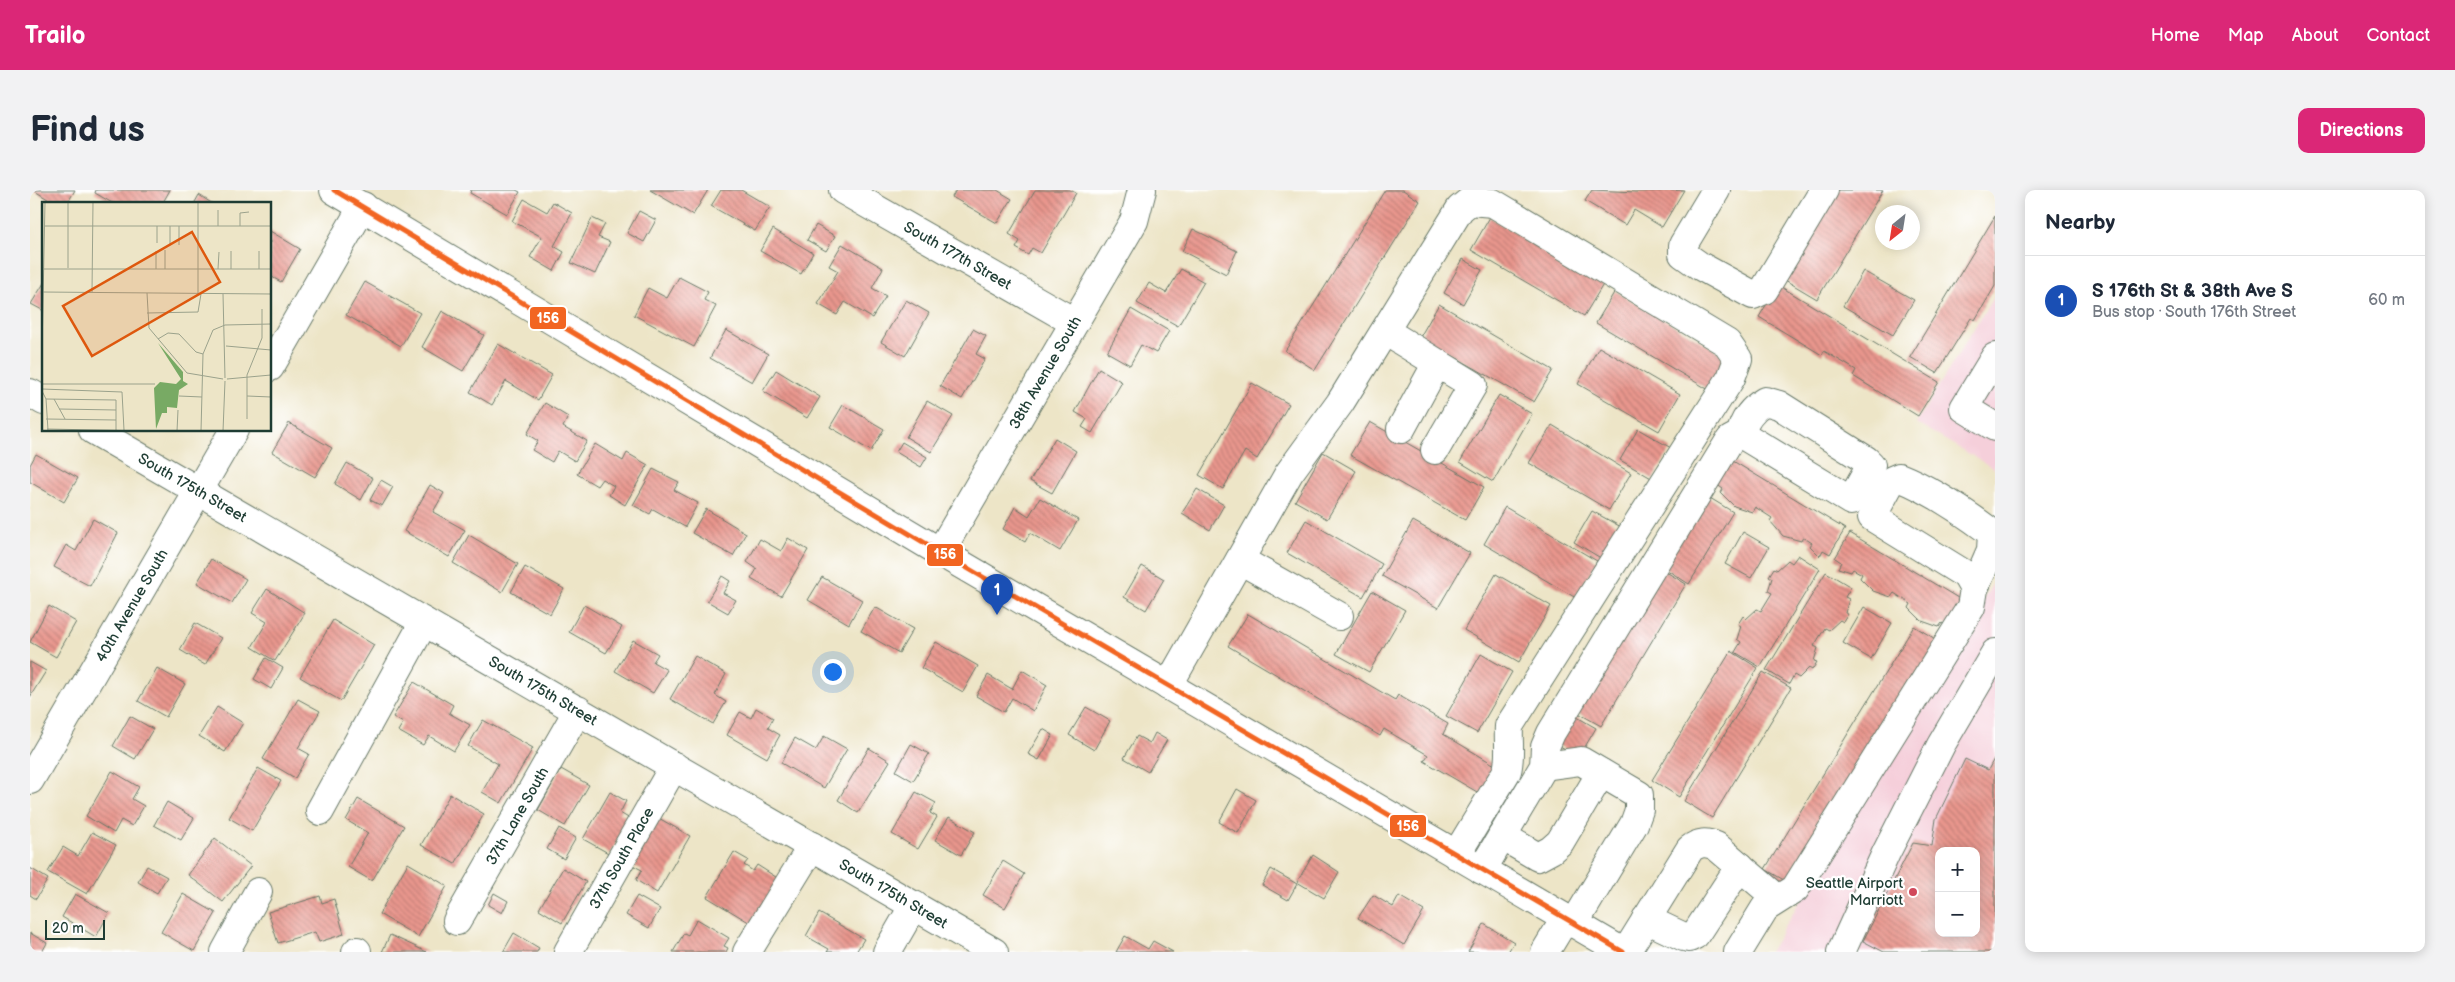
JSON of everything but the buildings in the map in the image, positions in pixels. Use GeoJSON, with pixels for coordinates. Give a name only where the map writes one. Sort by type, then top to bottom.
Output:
{"type":"FeatureCollection","features":[{"type":"Feature","properties":{"kind":"street"},"geometry":{"type":"LineString","coordinates":[[334,190],[940,552],[1625,952],[1690,849],[1696,845],[1708,842],[1716,846],[1778,899]]}},
{"type":"Feature","properties":{"kind":"street","name":"South 177th Street"},"geometry":{"type":"LineString","coordinates":[[843,190],[1074,322]]}},
{"type":"Feature","properties":{"kind":"street","name":"38th Avenue South"},"geometry":{"type":"LineString","coordinates":[[940,552],[1134,221],[1142,190]]}},
{"type":"Feature","properties":{"kind":"street"},"geometry":{"type":"LineString","coordinates":[[1716,190],[1683,245],[1683,254],[1700,266],[1753,295],[1764,290],[1824,190]]}},
{"type":"Feature","properties":{"kind":"street"},"geometry":{"type":"LineString","coordinates":[[1168,686],[1289,473],[1340,403],[1460,209],[1470,201],[1493,203],[1728,343],[1738,359],[1730,378],[1509,726],[1508,744],[1510,757],[1507,771],[1456,855]]}},
{"type":"Feature","properties":{"kind":"street"},"geometry":{"type":"LineString","coordinates":[[271,365],[363,206]]}},
{"type":"Feature","properties":{"kind":"street"},"geometry":{"type":"LineString","coordinates":[[1385,331],[1472,385],[1435,450]]}},
{"type":"Feature","properties":{"kind":"street"},"geometry":{"type":"LineString","coordinates":[[1995,357],[1964,408],[1995,427]]}},
{"type":"Feature","properties":{"kind":"street"},"geometry":{"type":"LineString","coordinates":[[1401,429],[1437,363]]}},
{"type":"Feature","properties":{"kind":"street"},"geometry":{"type":"LineString","coordinates":[[30,394],[42,401]]}},
{"type":"Feature","properties":{"kind":"street"},"geometry":{"type":"LineString","coordinates":[[1765,401],[1779,405],[1871,465],[1851,501],[1741,434],[1742,424],[1758,405],[1765,401]]}},
{"type":"Feature","properties":{"kind":"street","name":"South 175th Street"},"geometry":{"type":"LineString","coordinates":[[95,431],[994,952]]}},
{"type":"Feature","properties":{"kind":"street","name":"40th Avenue South"},"geometry":{"type":"LineString","coordinates":[[30,780],[233,431]]}},
{"type":"Feature","properties":{"kind":"street"},"geometry":{"type":"LineString","coordinates":[[1482,870],[1544,766],[1545,746],[1551,733],[1730,440],[1741,434]]}},
{"type":"Feature","properties":{"kind":"street"},"geometry":{"type":"LineString","coordinates":[[1240,560],[1339,616]]}},
{"type":"Feature","properties":{"kind":"street"},"geometry":{"type":"LineString","coordinates":[[1738,952],[1765,908],[1795,890],[1970,607],[1974,589]]}},
{"type":"Feature","properties":{"kind":"street"},"geometry":{"type":"LineString","coordinates":[[320,811],[424,622]]}},
{"type":"Feature","properties":{"kind":"street"},"geometry":{"type":"LineString","coordinates":[[1841,952],[1886,854],[1941,745],[1995,653]]}},
{"type":"Feature","properties":{"kind":"street","name":"37th Lane South"},"geometry":{"type":"LineString","coordinates":[[458,921],[578,710]]}},
{"type":"Feature","properties":{"kind":"street"},"geometry":{"type":"LineString","coordinates":[[1544,766],[1581,761],[1639,795],[1639,810],[1634,824],[1570,921],[1545,952]]}},
{"type":"Feature","properties":{"kind":"street","name":"37th South Place"},"geometry":{"type":"LineString","coordinates":[[568,952],[674,766]]}},
{"type":"Feature","properties":{"kind":"street"},"geometry":{"type":"LineString","coordinates":[[1502,836],[1538,857],[1551,850],[1560,842],[1601,773]]}},
{"type":"Feature","properties":{"kind":"street"},"geometry":{"type":"LineString","coordinates":[[747,952],[812,846]]}},
{"type":"Feature","properties":{"kind":"street"},"geometry":{"type":"LineString","coordinates":[[1646,919],[1684,937],[1695,935],[1740,866]]}},
{"type":"Feature","properties":{"kind":"street"},"geometry":{"type":"LineString","coordinates":[[225,952],[258,892]]}},
{"type":"Feature","properties":{"kind":"street"},"geometry":{"type":"LineString","coordinates":[[887,952],[914,905]]}},
{"type":"Feature","properties":{"kind":"shaded area"},"geometry":{"type":"Polygon","coordinates":[[[1995,294],[1995,469],[1916,423],[1995,294]]]}},
{"type":"Feature","properties":{"kind":"shaded area"},"geometry":{"type":"Polygon","coordinates":[[[1995,580],[1995,952],[1769,952],[1995,580]]]}},
{"type":"Feature","properties":{"kind":"transit line","name":"156"},"geometry":{"type":"LineString","coordinates":[[334,190],[940,552],[1623,952]]}},
{"type":"Feature","properties":{"kind":"place","name":"S 176th St & 38th Ave S"},"geometry":{"type":"Point","coordinates":[997,615]}},
{"type":"Feature","properties":{"kind":"place","name":"Seattle Airport Marriott"},"geometry":{"type":"Point","coordinates":[1913,892]}}]}
